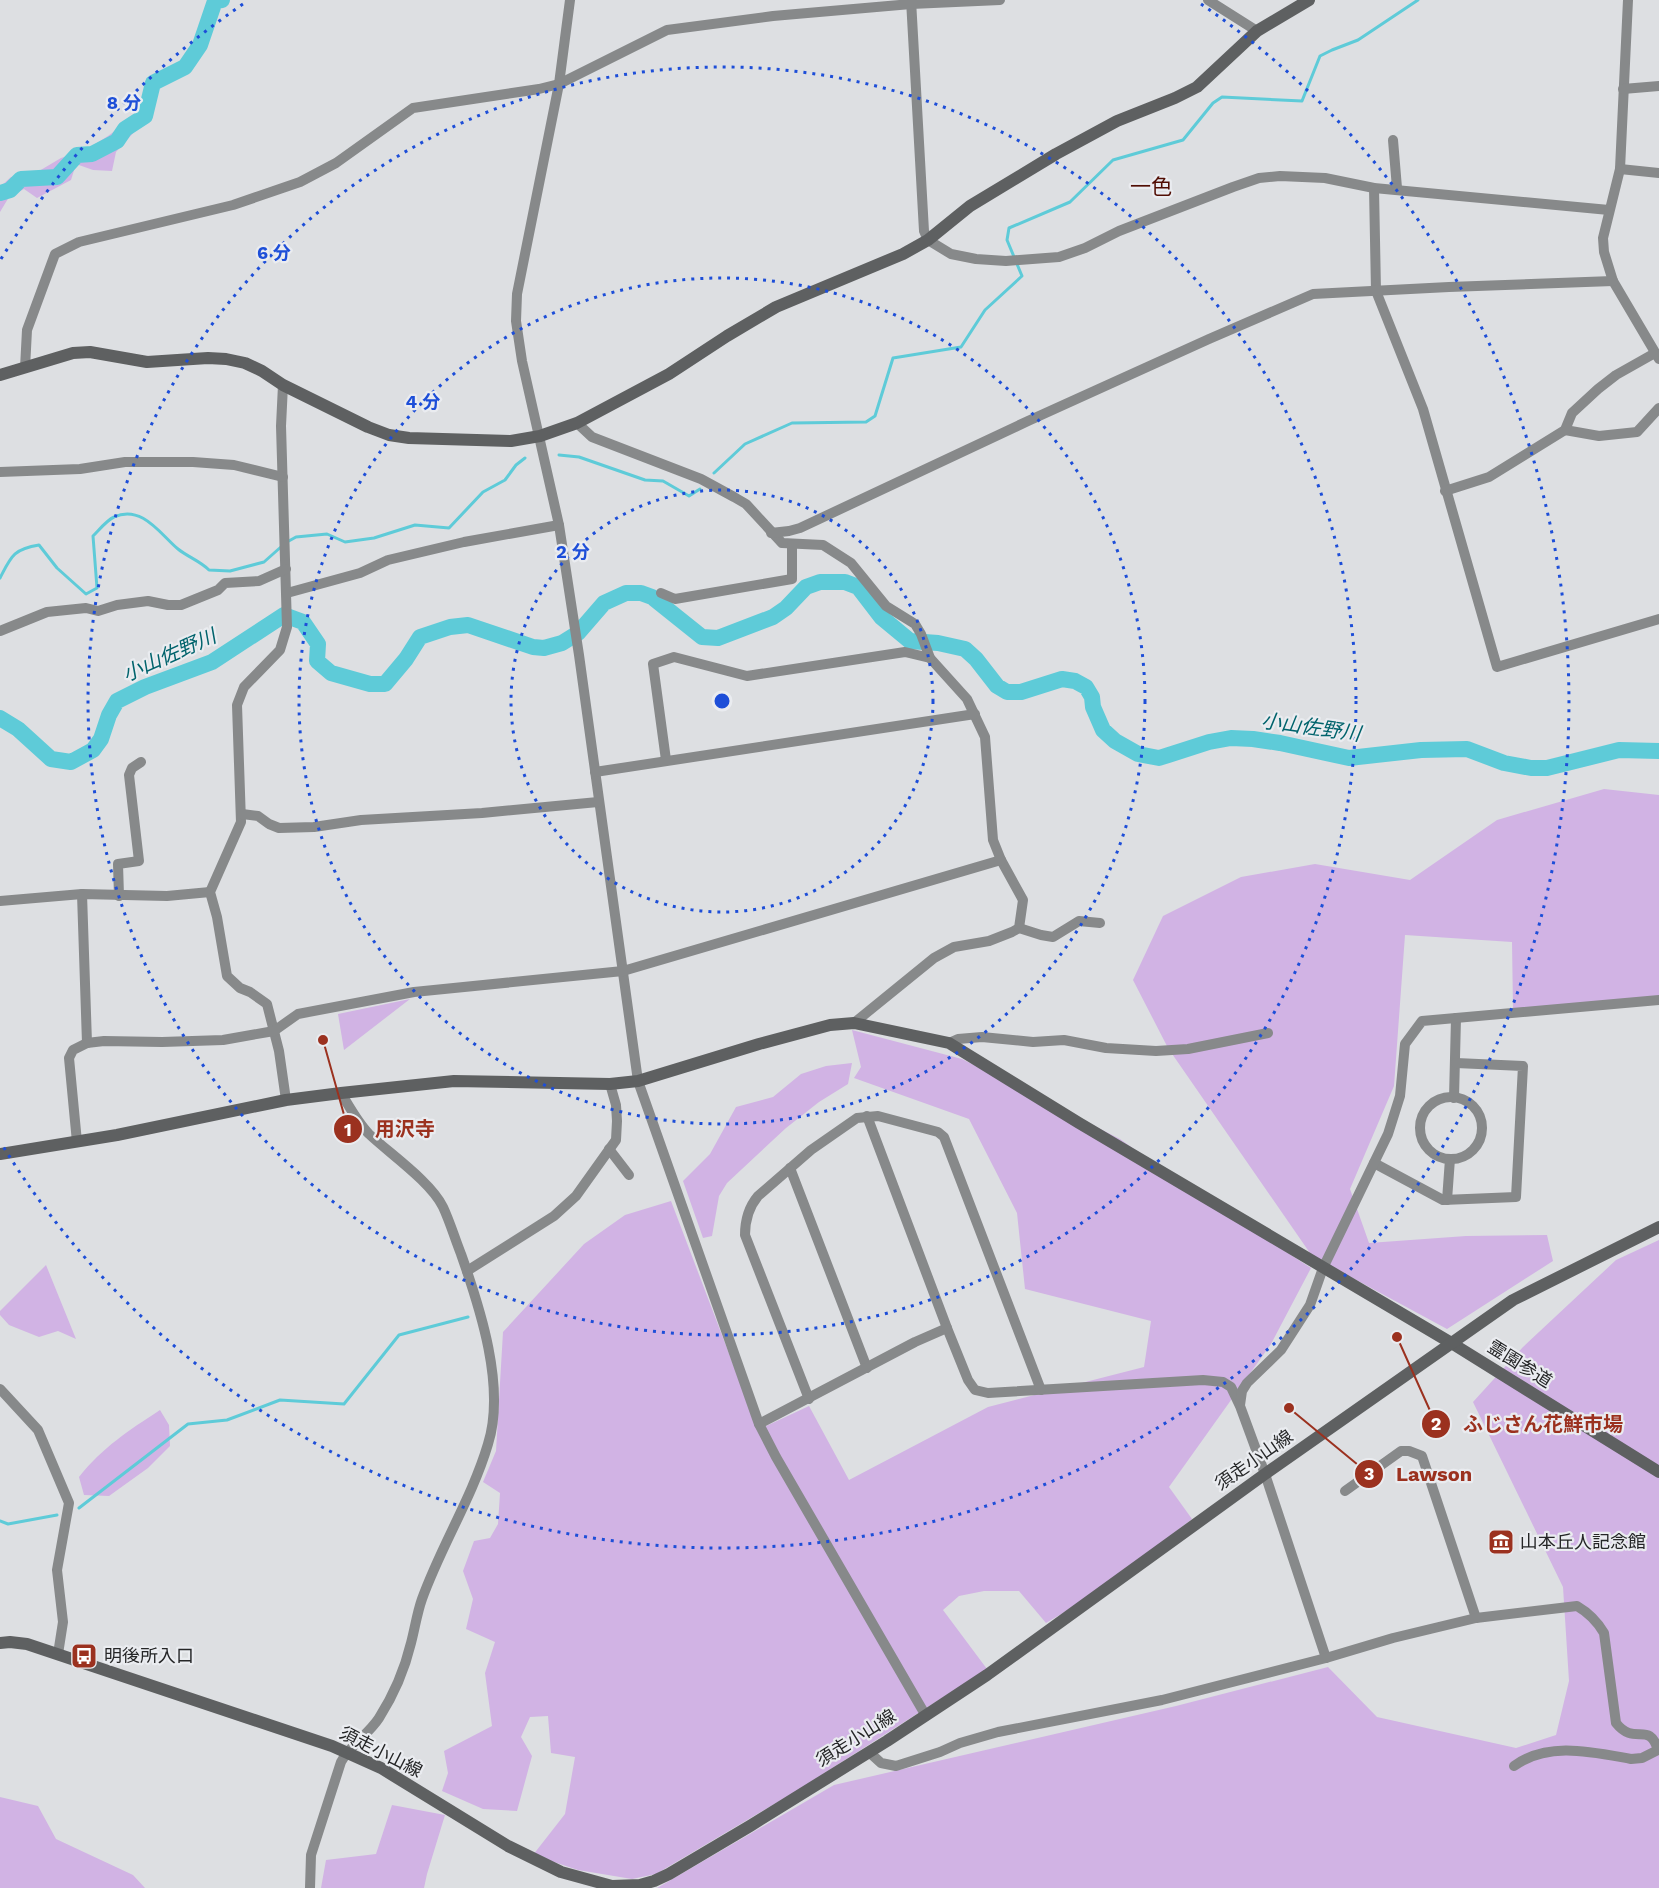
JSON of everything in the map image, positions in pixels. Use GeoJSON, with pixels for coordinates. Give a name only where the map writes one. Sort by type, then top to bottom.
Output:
{"type":"FeatureCollection","features":[{"type":"Feature","properties":{"kind":"street"},"geometry":{"type":"LineString","coordinates":[[570,0],[559,84],[517,294],[516,321],[522,361],[559,525],[638,1081],[759,1424],[926,1716]]}},
{"type":"Feature","properties":{"kind":"street"},"geometry":{"type":"LineString","coordinates":[[25,368],[27,330],[55,254],[79,242],[233,205],[300,182],[336,163],[413,108],[559,84],[666,30],[911,2],[1000,0]]}},
{"type":"Feature","properties":{"kind":"street"},"geometry":{"type":"LineString","coordinates":[[1208,0],[1257,32]]}},
{"type":"Feature","properties":{"kind":"street"},"geometry":{"type":"LineString","coordinates":[[0,375],[74,353],[90,352],[147,362],[226,359],[245,363],[283,385],[389,435],[409,438],[511,441],[540,436],[577,423],[669,374],[776,307],[903,254],[928,240],[970,206],[1056,154],[1117,121],[1197,87],[1257,32],[1309,0]]}},
{"type":"Feature","properties":{"kind":"street"},"geometry":{"type":"LineString","coordinates":[[1445,491],[1489,477],[1566,430],[1572,414],[1598,388],[1616,375],[1657,356],[1613,281],[1602,238],[1620,168],[1628,0]]}},
{"type":"Feature","properties":{"kind":"street"},"geometry":{"type":"LineString","coordinates":[[911,2],[924,231],[928,240],[951,254],[976,259],[1006,261],[1059,257],[1119,231],[1259,178],[1280,176],[1324,178],[1374,188],[1609,210]]}},
{"type":"Feature","properties":{"kind":"street"},"geometry":{"type":"LineString","coordinates":[[1623,89],[1659,86]]}},
{"type":"Feature","properties":{"kind":"street"},"geometry":{"type":"LineString","coordinates":[[1394,140],[1397,189]]}},
{"type":"Feature","properties":{"kind":"street"},"geometry":{"type":"LineString","coordinates":[[1620,168],[1659,173]]}},
{"type":"Feature","properties":{"kind":"street"},"geometry":{"type":"LineString","coordinates":[[1374,188],[1376,291],[1423,409],[1497,667],[1659,619]]}},
{"type":"Feature","properties":{"kind":"street"},"geometry":{"type":"LineString","coordinates":[[771,533],[800,528],[1028,421],[1313,294],[1613,281]]}},
{"type":"Feature","properties":{"kind":"street"},"geometry":{"type":"LineString","coordinates":[[283,385],[281,426],[287,627],[279,650],[244,687],[237,705],[241,822],[210,892],[217,917],[226,976],[240,988],[267,1004],[274,1030],[286,1100]]}},
{"type":"Feature","properties":{"kind":"street"},"geometry":{"type":"LineString","coordinates":[[1566,430],[1599,436],[1637,432],[1659,408]]}},
{"type":"Feature","properties":{"kind":"street"},"geometry":{"type":"LineString","coordinates":[[577,423],[592,437],[691,475],[746,504],[782,543],[823,546],[834,551],[851,564],[886,606],[915,624],[930,655],[967,699],[985,737],[993,840],[1023,900],[1019,928]]}},
{"type":"Feature","properties":{"kind":"street"},"geometry":{"type":"LineString","coordinates":[[0,472],[80,469],[125,462],[193,462],[234,465],[283,477]]}},
{"type":"Feature","properties":{"kind":"street"},"geometry":{"type":"LineString","coordinates":[[287,598],[360,573],[388,560],[464,542],[559,525]]}},
{"type":"Feature","properties":{"kind":"street"},"geometry":{"type":"LineString","coordinates":[[661,593],[675,599],[792,579],[792,545]]}},
{"type":"Feature","properties":{"kind":"street"},"geometry":{"type":"LineString","coordinates":[[0,631],[47,612],[86,608],[98,611],[117,605],[148,601],[168,605],[181,604],[218,590],[225,583],[259,581],[286,569]]}},
{"type":"Feature","properties":{"kind":"street"},"geometry":{"type":"LineString","coordinates":[[666,760],[652,664],[675,657],[747,676],[905,652],[930,655]]}},
{"type":"Feature","properties":{"kind":"street"},"geometry":{"type":"LineString","coordinates":[[595,772],[975,714]]}},
{"type":"Feature","properties":{"kind":"street"},"geometry":{"type":"LineString","coordinates":[[119,896],[118,864],[139,861],[129,775],[132,768],[141,762]]}},
{"type":"Feature","properties":{"kind":"street"},"geometry":{"type":"LineString","coordinates":[[242,814],[258,816],[279,828],[314,827],[361,820],[482,813],[598,802]]}},
{"type":"Feature","properties":{"kind":"street"},"geometry":{"type":"LineString","coordinates":[[77,1142],[69,1058],[73,1050],[87,1042],[223,1040],[274,1030],[298,1014],[414,992],[623,971],[1001,860]]}},
{"type":"Feature","properties":{"kind":"street"},"geometry":{"type":"LineString","coordinates":[[0,901],[82,894],[167,896],[210,892]]}},
{"type":"Feature","properties":{"kind":"street"},"geometry":{"type":"LineString","coordinates":[[82,894],[87,1042]]}},
{"type":"Feature","properties":{"kind":"street"},"geometry":{"type":"LineString","coordinates":[[854,1023],[934,958],[954,947],[989,940],[1019,928],[1053,937],[1080,921],[1100,923]]}},
{"type":"Feature","properties":{"kind":"street"},"geometry":{"type":"LineString","coordinates":[[1240,1406],[1242,1391],[1247,1383],[1281,1350],[1310,1305],[1323,1268],[1388,1134],[1400,1096],[1406,1044],[1422,1021],[1659,1000]]}},
{"type":"Feature","properties":{"kind":"street"},"geometry":{"type":"LineString","coordinates":[[1454,1098],[1456,1018]]}},
{"type":"Feature","properties":{"kind":"street"},"geometry":{"type":"LineString","coordinates":[[0,1154],[117,1135],[286,1100],[341,1093],[454,1081],[610,1084],[638,1081],[816,1027],[854,1023],[949,1043],[958,1039],[982,1037],[1033,1042],[1064,1040],[1106,1048],[1156,1051],[1188,1049],[1268,1034]]}},
{"type":"Feature","properties":{"kind":"street","name":"霊園参道"},"geometry":{"type":"LineString","coordinates":[[949,1043],[1079,1124],[1453,1344],[1659,1472]]}},
{"type":"Feature","properties":{"kind":"street"},"geometry":{"type":"LineString","coordinates":[[1374,1163],[1443,1200],[1516,1197],[1523,1066],[1456,1063]]}},
{"type":"Feature","properties":{"kind":"street"},"geometry":{"type":"LineString","coordinates":[[467,1271],[568,1205],[616,1140],[616,1105],[610,1084]]}},
{"type":"Feature","properties":{"kind":"street"},"geometry":{"type":"LineString","coordinates":[[310,1888],[311,1855],[337,1773],[346,1752],[362,1739],[379,1718],[399,1678],[411,1645],[422,1600],[473,1487],[489,1444],[494,1418],[491,1370],[483,1322],[442,1205],[425,1185],[366,1132],[341,1093]]}},
{"type":"Feature","properties":{"kind":"street"},"geometry":{"type":"LineString","coordinates":[[1444,1098],[1464,1100],[1479,1115],[1481,1125],[1481,1135],[1477,1145],[1460,1158],[1450,1159],[1431,1152],[1421,1136],[1420,1126],[1427,1108],[1444,1098]]}},
{"type":"Feature","properties":{"kind":"street"},"geometry":{"type":"LineString","coordinates":[[809,1399],[745,1235],[745,1222],[751,1204],[770,1184],[835,1132],[857,1118],[867,1116],[888,1118],[938,1132],[944,1137],[1041,1390]]}},
{"type":"Feature","properties":{"kind":"street"},"geometry":{"type":"LineString","coordinates":[[867,1116],[947,1328],[968,1380],[975,1390],[988,1393],[1215,1380],[1231,1388],[1265,1474],[1326,1658]]}},
{"type":"Feature","properties":{"kind":"street"},"geometry":{"type":"LineString","coordinates":[[609,1149],[629,1175]]}},
{"type":"Feature","properties":{"kind":"street"},"geometry":{"type":"LineString","coordinates":[[1447,1200],[1450,1159]]}},
{"type":"Feature","properties":{"kind":"street"},"geometry":{"type":"LineString","coordinates":[[790,1168],[867,1368]]}},
{"type":"Feature","properties":{"kind":"street","name":"須走小山線"},"geometry":{"type":"LineString","coordinates":[[0,1643],[27,1644],[346,1752],[381,1768],[508,1846],[543,1864],[579,1878],[612,1886],[640,1885],[669,1874],[926,1716],[987,1675],[1265,1474],[1513,1300],[1659,1227]]}},
{"type":"Feature","properties":{"kind":"street"},"geometry":{"type":"LineString","coordinates":[[759,1424],[915,1342],[947,1328]]}},
{"type":"Feature","properties":{"kind":"street"},"geometry":{"type":"LineString","coordinates":[[0,1389],[38,1430],[69,1503],[57,1570],[63,1622],[58,1654]]}},
{"type":"Feature","properties":{"kind":"street"},"geometry":{"type":"LineString","coordinates":[[1345,1491],[1401,1451],[1409,1451],[1422,1456],[1476,1618]]}},
{"type":"Feature","properties":{"kind":"street"},"geometry":{"type":"LineString","coordinates":[[869,1752],[881,1763],[896,1766],[998,1732],[1162,1700],[1476,1618],[1577,1606],[1587,1611],[1604,1633],[1616,1723],[1628,1734],[1649,1734],[1655,1738],[1659,1749],[1642,1758],[1631,1759],[1561,1750],[1527,1757],[1514,1766]]}},
{"type":"Feature","properties":{"kind":"shaded area"},"geometry":{"type":"Polygon","coordinates":[[[144,109],[135,131],[116,152],[112,171],[93,170],[76,164],[71,180],[37,198],[24,189],[9,197],[0,212],[0,187],[11,177],[34,174],[61,158],[86,150],[144,109]]]}},
{"type":"Feature","properties":{"kind":"shaded area"},"geometry":{"type":"Polygon","coordinates":[[[1604,789],[1659,795],[1659,997],[1513,1009],[1512,942],[1405,935],[1394,1086],[1350,1189],[1369,1243],[1466,1236],[1547,1235],[1553,1261],[1447,1329],[1312,1256],[1168,1048],[1133,980],[1163,916],[1241,877],[1315,864],[1410,880],[1497,820],[1604,789]]]}},
{"type":"Feature","properties":{"kind":"shaded area"},"geometry":{"type":"Polygon","coordinates":[[[410,999],[344,1050],[338,1014],[410,999]]]}},
{"type":"Feature","properties":{"kind":"shaded area"},"geometry":{"type":"Polygon","coordinates":[[[852,1030],[962,1059],[1120,1139],[1201,1197],[1311,1268],[1271,1344],[1169,1487],[1192,1519],[1095,1594],[1046,1623],[1019,1591],[984,1591],[959,1596],[943,1610],[987,1669],[798,1790],[656,1874],[632,1879],[578,1870],[533,1855],[565,1814],[575,1757],[551,1753],[548,1716],[530,1717],[521,1737],[532,1756],[517,1811],[483,1809],[442,1791],[448,1773],[444,1751],[492,1726],[485,1673],[495,1642],[466,1629],[473,1599],[463,1571],[474,1541],[490,1538],[498,1524],[500,1493],[483,1482],[496,1451],[503,1332],[584,1244],[625,1215],[671,1201],[758,1430],[809,1406],[849,1480],[988,1407],[1144,1367],[1151,1321],[1025,1289],[1017,1213],[969,1119],[854,1078],[861,1067],[852,1030]]]}},
{"type":"Feature","properties":{"kind":"shaded area"},"geometry":{"type":"Polygon","coordinates":[[[852,1063],[848,1084],[819,1102],[786,1128],[727,1183],[719,1196],[712,1236],[703,1238],[683,1181],[710,1154],[736,1107],[773,1097],[801,1074],[826,1066],[852,1063]]]}},
{"type":"Feature","properties":{"kind":"shaded area"},"geometry":{"type":"Polygon","coordinates":[[[1659,1240],[1659,1888],[657,1888],[834,1785],[1176,1706],[1328,1667],[1377,1717],[1516,1748],[1556,1735],[1569,1681],[1563,1587],[1473,1402],[1523,1347],[1616,1260],[1659,1240]]]}},
{"type":"Feature","properties":{"kind":"shaded area"},"geometry":{"type":"Polygon","coordinates":[[[46,1265],[76,1339],[58,1331],[39,1337],[9,1325],[0,1315],[0,1311],[46,1265]]]}},
{"type":"Feature","properties":{"kind":"shaded area"},"geometry":{"type":"Polygon","coordinates":[[[160,1410],[169,1425],[170,1446],[148,1468],[109,1496],[84,1495],[79,1477],[88,1466],[116,1440],[160,1410]]]}},
{"type":"Feature","properties":{"kind":"shaded area"},"geometry":{"type":"Polygon","coordinates":[[[0,1797],[38,1806],[56,1839],[133,1875],[145,1888],[0,1888],[0,1797]]]}},
{"type":"Feature","properties":{"kind":"shaded area"},"geometry":{"type":"Polygon","coordinates":[[[392,1805],[445,1815],[424,1888],[321,1888],[326,1860],[376,1854],[392,1805]]]}},
{"type":"Feature","properties":{"kind":"waterway"},"geometry":{"type":"LineString","coordinates":[[0,193],[10,190],[21,179],[57,177],[77,155],[92,154],[117,141],[125,129],[145,116],[153,83],[185,67],[200,45],[215,1],[222,0]]}},
{"type":"Feature","properties":{"kind":"waterway"},"geometry":{"type":"LineString","coordinates":[[714,473],[745,444],[792,423],[866,422],[875,416],[893,358],[961,347],[985,310],[1022,276],[1007,240],[1009,228],[1070,202],[1113,160],[1183,140],[1213,103],[1222,97],[1302,101],[1320,56],[1358,40],[1418,0]]}},
{"type":"Feature","properties":{"kind":"waterway"},"geometry":{"type":"LineString","coordinates":[[559,455],[579,457],[645,480],[663,481],[689,496],[700,489]]}},
{"type":"Feature","properties":{"kind":"waterway"},"geometry":{"type":"LineString","coordinates":[[287,542],[296,537],[327,534],[345,542],[374,538],[415,525],[449,528],[483,492],[505,480],[516,465],[525,458]]}},
{"type":"Feature","properties":{"kind":"waterway"},"geometry":{"type":"LineString","coordinates":[[0,578],[14,555],[23,549],[39,545],[57,568],[86,594],[97,588],[93,536],[111,518],[124,514],[142,518],[150,523],[178,549],[209,570],[230,571],[264,562],[282,546]]}},
{"type":"Feature","properties":{"kind":"waterway","name":"小山佐野川"},"geometry":{"type":"LineString","coordinates":[[0,718],[18,729],[51,759],[71,762],[93,750],[101,739],[109,715],[117,701],[145,687],[212,662],[284,615],[303,622],[318,644],[317,661],[331,673],[370,684],[385,684],[406,659],[420,637],[450,627],[468,625],[533,647],[544,648],[562,643],[578,633],[604,603],[626,593],[641,593],[652,597],[702,637],[718,638],[773,617],[786,608],[806,587],[820,582],[845,582],[858,587],[881,617],[910,641],[938,643],[965,649],[997,686],[1007,692],[1021,692],[1062,679],[1075,681],[1086,687],[1092,697],[1093,707],[1103,730],[1115,741],[1138,754],[1159,758],[1209,742],[1231,738],[1280,743],[1349,758],[1421,750],[1467,749],[1504,763],[1531,768],[1547,768],[1619,750],[1659,751]]}},
{"type":"Feature","properties":{"kind":"waterway"},"geometry":{"type":"LineString","coordinates":[[79,1508],[188,1424],[227,1420],[280,1400],[344,1404],[399,1335],[468,1317]]}},
{"type":"Feature","properties":{"kind":"waterway"},"geometry":{"type":"LineString","coordinates":[[0,1521],[8,1524],[57,1515]]}},
{"type":"Feature","properties":{"kind":"place","name":"用沢寺"},"geometry":{"type":"Point","coordinates":[323,1040]}},
{"type":"Feature","properties":{"kind":"place","name":"ふじさん花鮮市場"},"geometry":{"type":"Point","coordinates":[1397,1337]}},
{"type":"Feature","properties":{"kind":"place","name":"Lawson"},"geometry":{"type":"Point","coordinates":[1289,1408]}},
{"type":"Feature","properties":{"kind":"place","name":"山本丘人記念館"},"geometry":{"type":"Point","coordinates":[1501,1542]}},
{"type":"Feature","properties":{"kind":"place","name":"明後所入口"},"geometry":{"type":"Point","coordinates":[84,1656]}},
{"type":"Feature","properties":{"kind":"district","name":"一色"},"geometry":{"type":"Point","coordinates":[1151,187]}}]}
